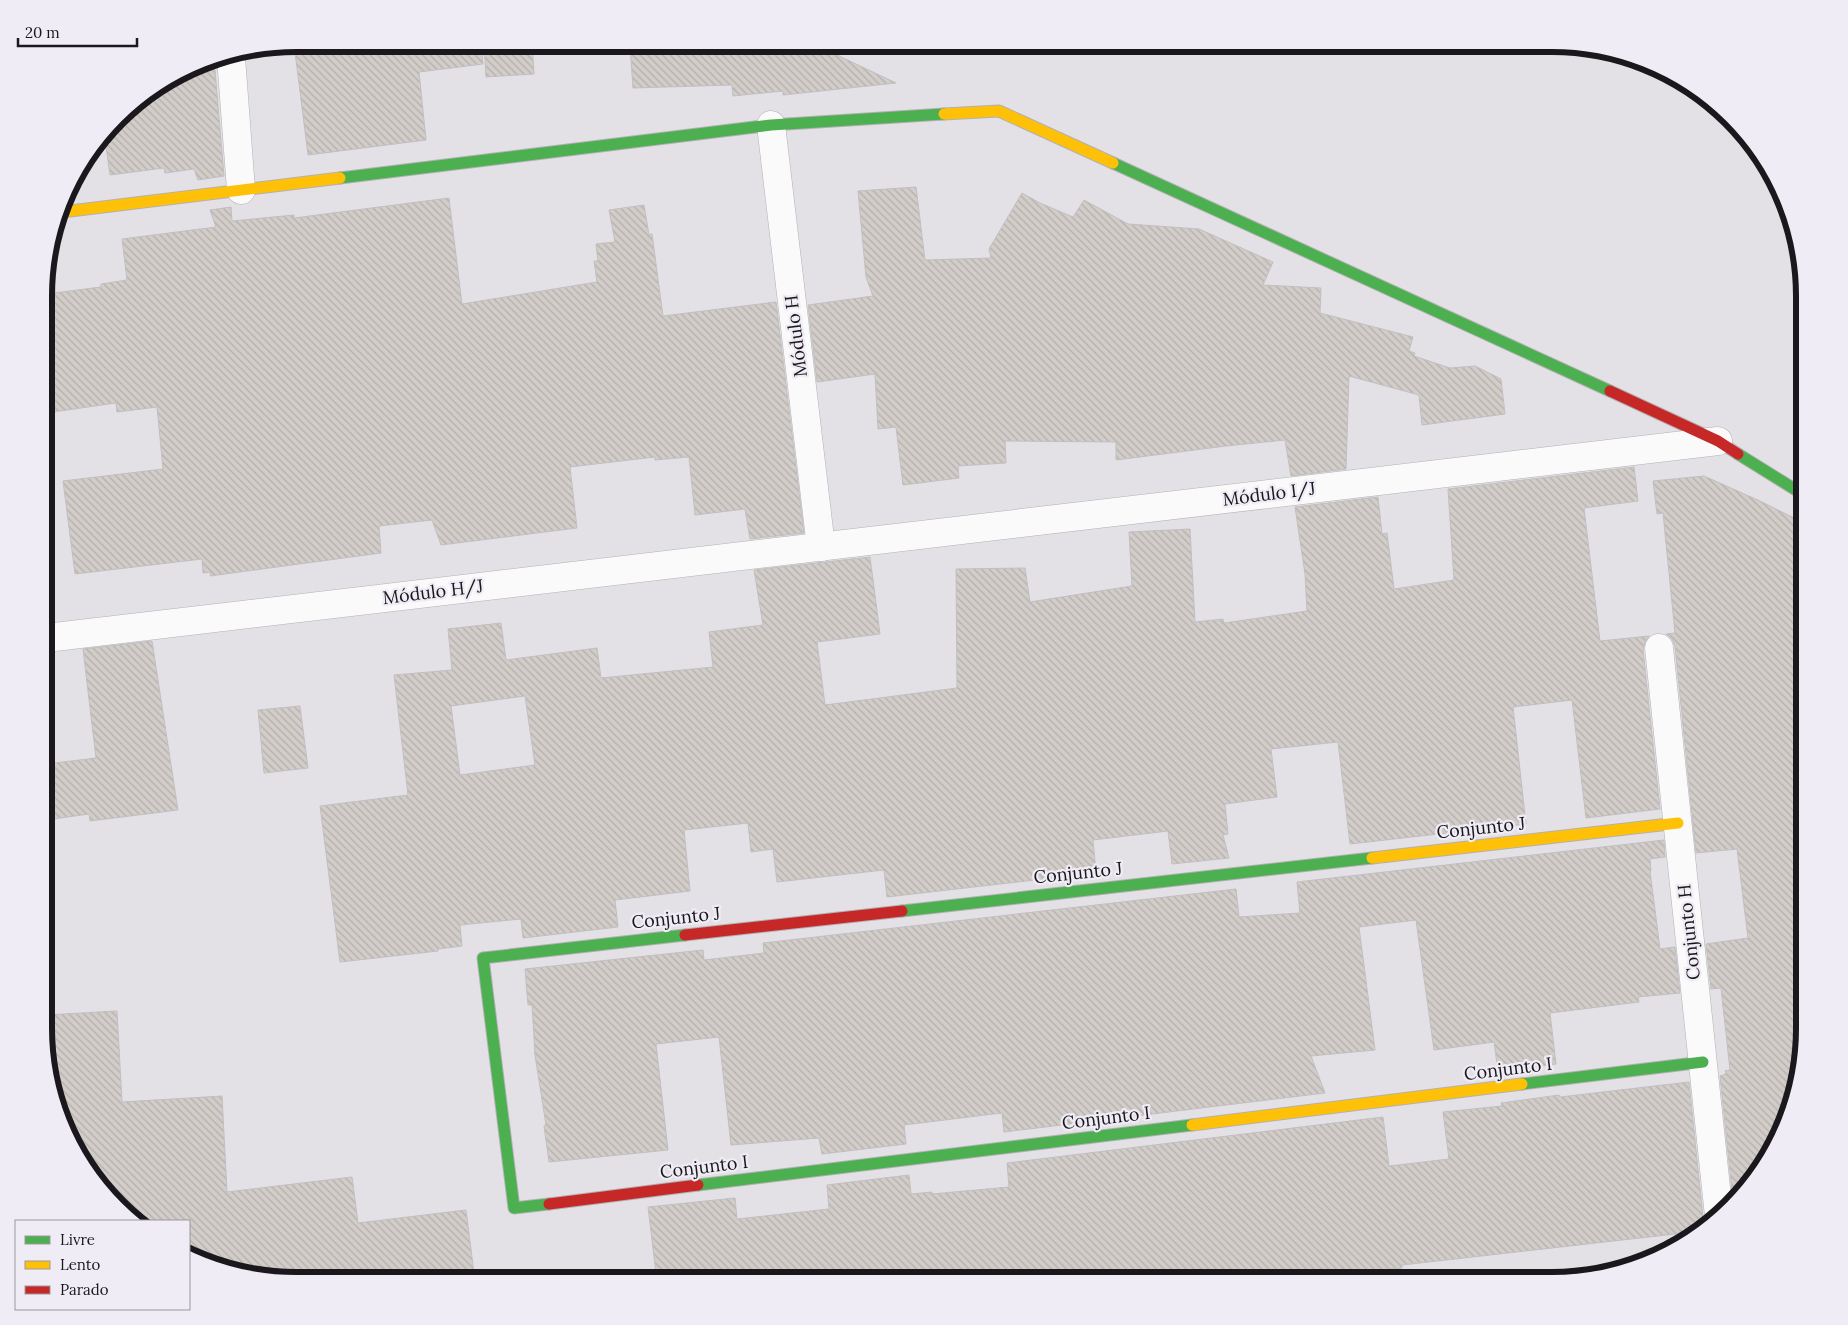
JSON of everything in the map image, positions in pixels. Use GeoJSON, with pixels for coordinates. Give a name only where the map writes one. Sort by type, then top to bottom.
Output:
{"type":"FeatureCollection","features":[{"type":"Feature","properties":{"kind":"street"},"geometry":{"type":"LineString","coordinates":[[231,61],[240,190]]}},
{"type":"Feature","properties":{"kind":"street"},"geometry":{"type":"LineString","coordinates":[[68,211],[771,125],[999,111],[1718,441],[1796,490]]}},
{"type":"Feature","properties":{"kind":"street","name":"Módulo H"},"geometry":{"type":"LineString","coordinates":[[771,125],[821,547]]}},
{"type":"Feature","properties":{"kind":"street","name":"Módulo I/J"},"geometry":{"type":"LineString","coordinates":[[821,547],[1718,441]]}},
{"type":"Feature","properties":{"kind":"street","name":"Módulo H/J"},"geometry":{"type":"LineString","coordinates":[[52,637],[821,547]]}},
{"type":"Feature","properties":{"kind":"street","name":"Conjunto H"},"geometry":{"type":"LineString","coordinates":[[1659,648],[1718,1206]]}},
{"type":"Feature","properties":{"kind":"street","name":"Conjunto J"},"geometry":{"type":"LineString","coordinates":[[514,1208],[483,958],[1678,823]]}},
{"type":"Feature","properties":{"kind":"street","name":"Conjunto I"},"geometry":{"type":"LineString","coordinates":[[514,1208],[1703,1062]]}},
{"type":"Feature","properties":{"kind":"building"},"geometry":{"type":"Polygon","coordinates":[[[295,52],[482,52],[483,64],[419,72],[426,140],[308,155],[295,52]]]}},
{"type":"Feature","properties":{"kind":"building"},"geometry":{"type":"Polygon","coordinates":[[[484,52],[533,52],[534,74],[486,77],[484,52]]]}},
{"type":"Feature","properties":{"kind":"building"},"geometry":{"type":"Polygon","coordinates":[[[631,52],[831,52],[896,83],[783,95],[783,91],[733,96],[732,85],[633,88],[631,52]]]}},
{"type":"Feature","properties":{"kind":"building"},"geometry":{"type":"Polygon","coordinates":[[[215,70],[224,176],[198,180],[194,169],[165,173],[164,168],[110,175],[106,145],[113,136],[148,103],[174,85],[204,71],[215,70]]]}},
{"type":"Feature","properties":{"kind":"building"},"geometry":{"type":"Polygon","coordinates":[[[916,187],[925,260],[991,258],[989,249],[1022,193],[1073,217],[1084,200],[1128,224],[1199,229],[1273,262],[1263,285],[1321,288],[1320,313],[1413,337],[1409,351],[1415,353],[1414,356],[1450,368],[1475,366],[1501,379],[1505,414],[1422,425],[1419,395],[1349,376],[1346,469],[1291,476],[1285,440],[1116,460],[1116,442],[1005,441],[1006,463],[958,466],[959,478],[903,485],[896,427],[878,429],[875,374],[817,382],[808,305],[873,296],[866,277],[858,191],[916,187]]]}},
{"type":"Feature","properties":{"kind":"building"},"geometry":{"type":"Polygon","coordinates":[[[449,198],[462,304],[597,282],[594,261],[598,261],[596,244],[615,242],[609,210],[644,205],[649,235],[652,234],[663,316],[776,302],[804,533],[750,539],[745,509],[695,515],[689,457],[655,460],[655,457],[570,467],[577,528],[441,545],[432,520],[379,526],[381,553],[210,576],[211,572],[203,573],[202,559],[75,574],[63,481],[163,469],[157,407],[117,412],[116,403],[52,412],[52,293],[101,287],[101,284],[127,280],[122,239],[216,227],[210,210],[231,207],[232,221],[294,215],[294,218],[449,198]]]}},
{"type":"Feature","properties":{"kind":"building"},"geometry":{"type":"Polygon","coordinates":[[[1634,467],[1638,501],[1584,508],[1600,641],[1649,636],[1643,650],[1660,809],[1586,818],[1572,700],[1513,707],[1526,824],[1350,844],[1338,742],[1271,749],[1277,797],[1225,804],[1228,834],[1223,835],[1229,858],[1172,864],[1168,831],[1093,840],[1096,873],[887,897],[884,870],[777,882],[773,849],[751,852],[748,823],[684,830],[690,891],[615,900],[618,927],[523,938],[521,919],[460,925],[462,946],[438,949],[438,951],[340,962],[320,806],[408,795],[394,675],[452,670],[448,629],[501,623],[506,660],[597,648],[601,678],[713,667],[709,632],[763,625],[754,570],[870,557],[880,634],[817,642],[825,705],[957,688],[956,569],[1025,568],[1030,602],[1132,586],[1129,532],[1190,529],[1195,622],[1223,619],[1224,623],[1307,611],[1305,574],[1295,507],[1378,497],[1382,534],[1387,533],[1394,589],[1454,580],[1448,489],[1634,467]],[[525,696],[451,706],[460,775],[535,765],[525,696]]]}},
{"type":"Feature","properties":{"kind":"building"},"geometry":{"type":"Polygon","coordinates":[[[1704,476],[1796,519],[1795,1044],[1791,1076],[1777,1122],[1763,1150],[1732,1192],[1720,1076],[1726,1074],[1725,1071],[1730,1070],[1721,988],[1711,989],[1706,944],[1748,938],[1737,849],[1696,853],[1675,646],[1672,639],[1666,634],[1675,633],[1663,513],[1657,514],[1653,481],[1704,476]]]}},
{"type":"Feature","properties":{"kind":"building"},"geometry":{"type":"Polygon","coordinates":[[[152,641],[178,810],[90,821],[89,814],[52,819],[52,763],[96,758],[83,649],[152,641]]]}},
{"type":"Feature","properties":{"kind":"building"},"geometry":{"type":"Polygon","coordinates":[[[300,706],[308,768],[264,773],[258,710],[300,706]]]}},
{"type":"Feature","properties":{"kind":"building"},"geometry":{"type":"Polygon","coordinates":[[[1664,840],[1665,857],[1650,859],[1650,871],[1660,949],[1675,947],[1680,993],[1638,997],[1639,1002],[1550,1013],[1556,1064],[1498,1071],[1494,1042],[1434,1050],[1416,920],[1359,927],[1375,1050],[1311,1056],[1325,1093],[1004,1132],[1002,1113],[904,1125],[906,1144],[822,1154],[819,1138],[731,1145],[719,1037],[656,1044],[668,1150],[549,1162],[544,1126],[546,1125],[535,1055],[532,1005],[528,1005],[525,969],[703,950],[704,960],[764,953],[763,943],[1236,889],[1239,917],[1300,913],[1297,882],[1664,840]]]}},
{"type":"Feature","properties":{"kind":"building"},"geometry":{"type":"Polygon","coordinates":[[[117,1011],[122,1102],[222,1096],[227,1192],[352,1177],[358,1223],[466,1210],[474,1272],[281,1272],[249,1268],[218,1260],[190,1248],[190,1220],[146,1220],[113,1189],[85,1150],[65,1107],[57,1076],[52,1015],[117,1011]]]}},
{"type":"Feature","properties":{"kind":"building"},"geometry":{"type":"Polygon","coordinates":[[[1689,1082],[1704,1219],[1684,1233],[1402,1265],[1402,1268],[1361,1272],[656,1272],[648,1207],[735,1198],[737,1219],[829,1209],[827,1185],[909,1175],[911,1194],[1009,1187],[1007,1163],[1383,1117],[1389,1166],[1449,1159],[1443,1112],[1502,1106],[1501,1103],[1559,1095],[1560,1097],[1689,1082]]]}},
{"type":"Feature","properties":{"kind":"traffic: fast"},"geometry":{"type":"LineString","coordinates":[[340,178],[771,125],[944,114]]}},
{"type":"Feature","properties":{"kind":"traffic: fast"},"geometry":{"type":"LineString","coordinates":[[1113,163],[1610,391]]}},
{"type":"Feature","properties":{"kind":"traffic: fast"},"geometry":{"type":"LineString","coordinates":[[1738,454],[1796,490]]}},
{"type":"Feature","properties":{"kind":"traffic: fast"},"geometry":{"type":"LineString","coordinates":[[902,911],[1372,858]]}},
{"type":"Feature","properties":{"kind":"traffic: fast"},"geometry":{"type":"LineString","coordinates":[[549,1204],[514,1208],[483,958],[685,935]]}},
{"type":"Feature","properties":{"kind":"traffic: fast"},"geometry":{"type":"LineString","coordinates":[[1522,1084],[1703,1062]]}},
{"type":"Feature","properties":{"kind":"traffic: fast"},"geometry":{"type":"LineString","coordinates":[[698,1185],[1192,1125]]}},
{"type":"Feature","properties":{"kind":"traffic: slow"},"geometry":{"type":"LineString","coordinates":[[944,114],[999,111],[1113,163]]}},
{"type":"Feature","properties":{"kind":"traffic: slow"},"geometry":{"type":"LineString","coordinates":[[68,211],[340,178]]}},
{"type":"Feature","properties":{"kind":"traffic: slow"},"geometry":{"type":"LineString","coordinates":[[1372,858],[1678,823]]}},
{"type":"Feature","properties":{"kind":"traffic: slow"},"geometry":{"type":"LineString","coordinates":[[1192,1125],[1522,1084]]}},
{"type":"Feature","properties":{"kind":"traffic: jam"},"geometry":{"type":"LineString","coordinates":[[1610,391],[1718,441],[1738,454]]}},
{"type":"Feature","properties":{"kind":"traffic: jam"},"geometry":{"type":"LineString","coordinates":[[685,935],[902,911]]}},
{"type":"Feature","properties":{"kind":"traffic: jam"},"geometry":{"type":"LineString","coordinates":[[549,1204],[698,1185]]}}]}
